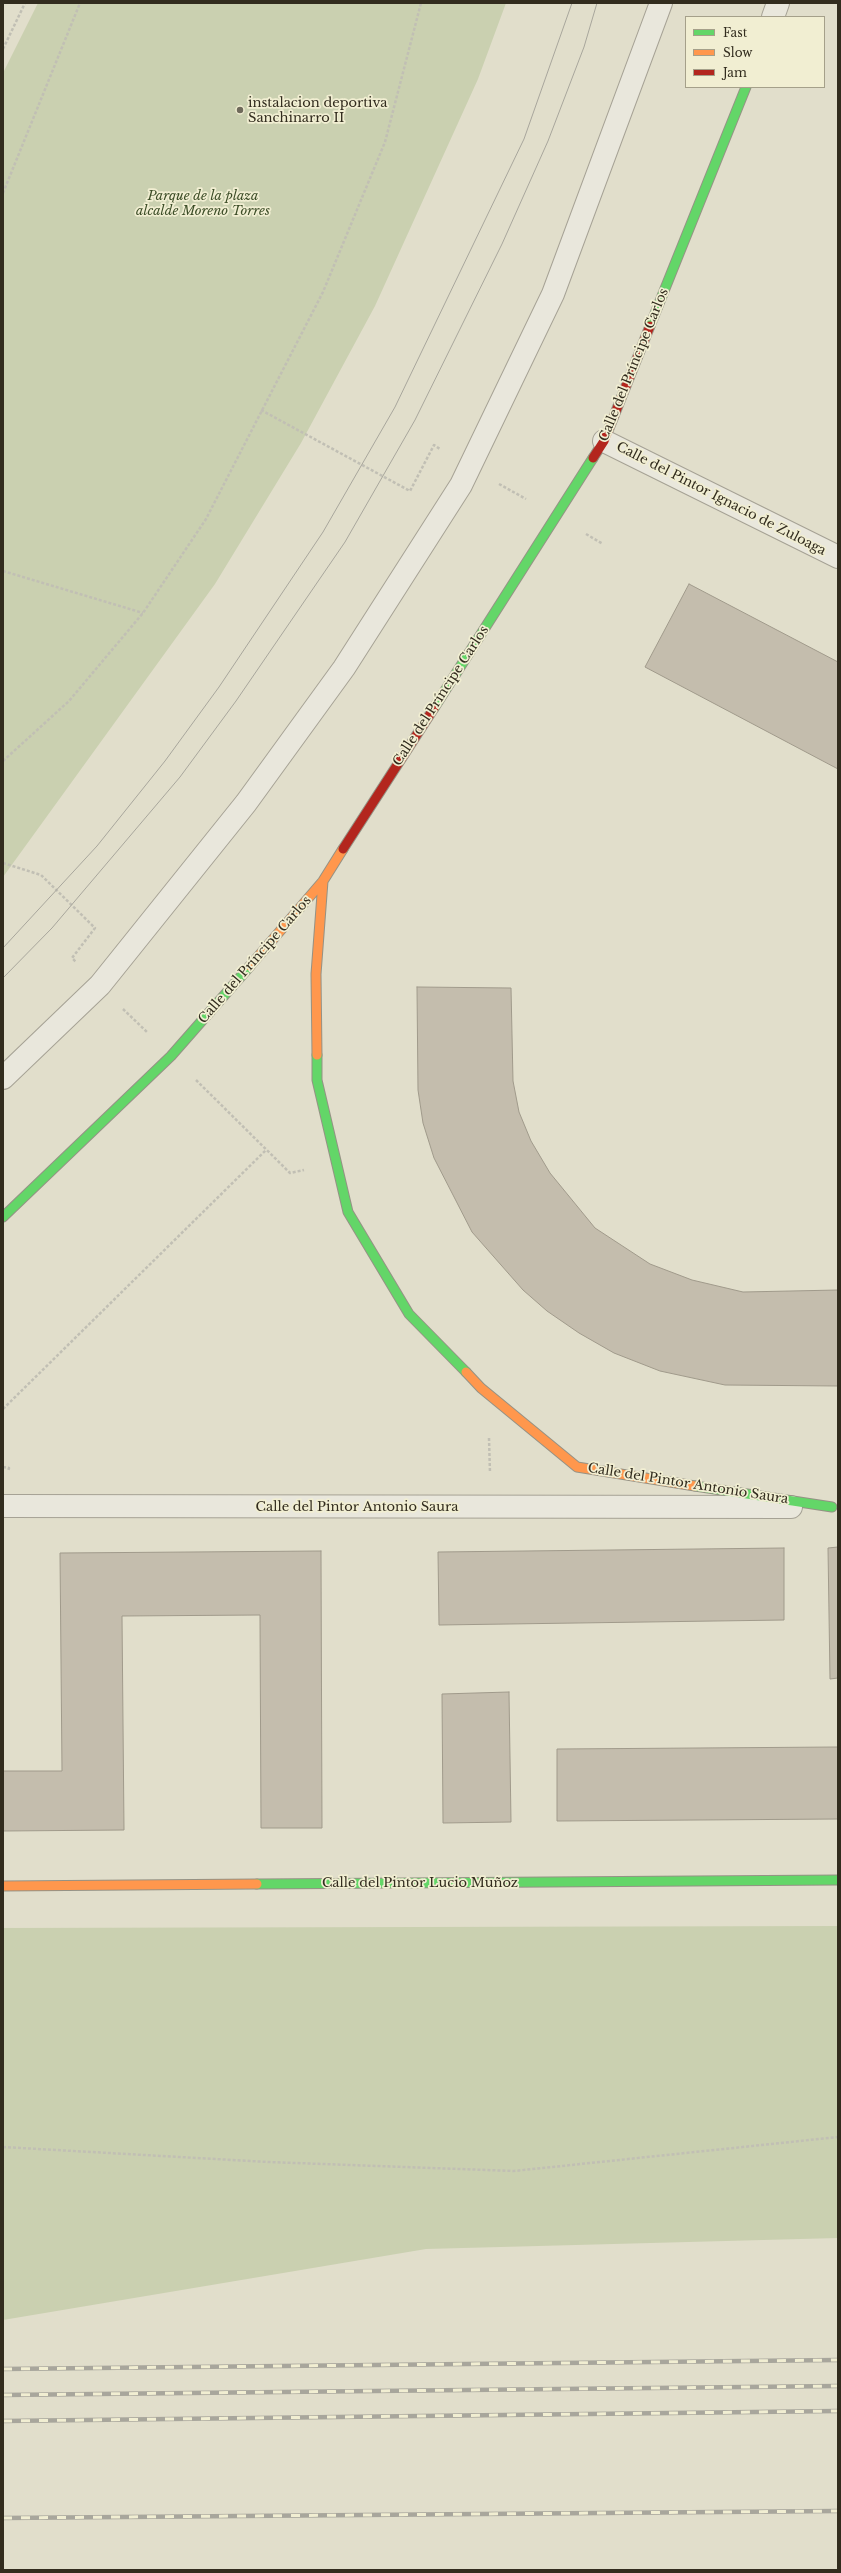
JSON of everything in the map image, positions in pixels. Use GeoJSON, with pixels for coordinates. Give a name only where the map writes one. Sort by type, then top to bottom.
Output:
{"type":"FeatureCollection","features":[{"type":"Feature","properties":{"kind":"street"},"geometry":{"type":"LineString","coordinates":[[3,1078],[100,985],[246,803],[344,668],[461,485],[553,294],[661,3]]}},
{"type":"Feature","properties":{"kind":"street"},"geometry":{"type":"LineString","coordinates":[[772,16],[778,3]]}},
{"type":"Feature","properties":{"kind":"street","name":"Calle del Príncipe Carlos"},"geometry":{"type":"LineString","coordinates":[[3,1218],[171,1056],[323,881],[604,441],[746,88]]}},
{"type":"Feature","properties":{"kind":"street","name":"Calle del Pintor Ignacio de Zuloaga"},"geometry":{"type":"LineString","coordinates":[[604,441],[838,557]]}},
{"type":"Feature","properties":{"kind":"street","name":"Calle del Pintor Antonio Saura"},"geometry":{"type":"LineString","coordinates":[[323,881],[316,974],[317,1080],[348,1212],[409,1314],[488,1394],[577,1467],[835,1507]]}},
{"type":"Feature","properties":{"kind":"street","name":"Calle del Pintor Antonio Saura"},"geometry":{"type":"LineString","coordinates":[[3,1506],[835,1507]]}},
{"type":"Feature","properties":{"kind":"street","name":"Calle del Pintor Lucio Muñoz"},"geometry":{"type":"LineString","coordinates":[[3,1886],[838,1880]]}},
{"type":"Feature","properties":{"kind":"path"},"geometry":{"type":"LineString","coordinates":[[3,49],[25,3]]}},
{"type":"Feature","properties":{"kind":"path"},"geometry":{"type":"LineString","coordinates":[[3,193],[80,3]]}},
{"type":"Feature","properties":{"kind":"path"},"geometry":{"type":"LineString","coordinates":[[3,762],[69,701],[143,613],[206,519],[323,292],[385,142],[422,3]]}},
{"type":"Feature","properties":{"kind":"path"},"geometry":{"type":"LineString","coordinates":[[3,571],[143,613]]}},
{"type":"Feature","properties":{"kind":"path"},"geometry":{"type":"LineString","coordinates":[[3,1409],[266,1150]]}},
{"type":"Feature","properties":{"kind":"path"},"geometry":{"type":"LineString","coordinates":[[488,1394],[490,1507]]}},
{"type":"Feature","properties":{"kind":"path"},"geometry":{"type":"LineString","coordinates":[[3,2147],[268,2162],[514,2171],[838,2137]]}},
{"type":"Feature","properties":{"kind":"green space","name":"Parque de la plaza alcalde Moreno Torres"},"geometry":{"type":"Polygon","coordinates":[[[38,3],[506,3],[478,79],[375,306],[301,443],[215,584],[3,877],[3,73],[38,3]]]}},
{"type":"Feature","properties":{"kind":"green space"},"geometry":{"type":"Polygon","coordinates":[[[838,1926],[838,2238],[426,2249],[3,2320],[3,1928],[838,1926]]]}},
{"type":"Feature","properties":{"kind":"building"},"geometry":{"type":"Polygon","coordinates":[[[689,584],[838,662],[838,769],[645,667],[689,584]]]}},
{"type":"Feature","properties":{"kind":"building"},"geometry":{"type":"Polygon","coordinates":[[[417,987],[511,988],[513,1081],[519,1112],[531,1141],[550,1173],[595,1228],[650,1264],[692,1280],[743,1292],[838,1290],[838,1386],[725,1385],[660,1371],[614,1353],[579,1333],[547,1311],[523,1290],[472,1232],[434,1158],[423,1123],[418,1090],[417,987]]]}},
{"type":"Feature","properties":{"kind":"building"},"geometry":{"type":"Polygon","coordinates":[[[838,1547],[838,1678],[830,1679],[828,1548],[838,1547]]]}},
{"type":"Feature","properties":{"kind":"building"},"geometry":{"type":"Polygon","coordinates":[[[784,1548],[784,1620],[439,1625],[438,1552],[784,1548]]]}},
{"type":"Feature","properties":{"kind":"building"},"geometry":{"type":"Polygon","coordinates":[[[321,1551],[322,1828],[261,1828],[260,1615],[122,1616],[124,1830],[3,1831],[3,1771],[62,1771],[60,1553],[321,1551]]]}},
{"type":"Feature","properties":{"kind":"building"},"geometry":{"type":"Polygon","coordinates":[[[509,1692],[511,1822],[443,1823],[442,1694],[509,1692]]]}},
{"type":"Feature","properties":{"kind":"building"},"geometry":{"type":"Polygon","coordinates":[[[838,1747],[838,1819],[557,1821],[557,1749],[838,1747]]]}},
{"type":"Feature","properties":{"kind":"tram line"},"geometry":{"type":"LineString","coordinates":[[3,948],[97,846],[165,761],[219,687],[323,532],[395,407],[524,139],[572,3]]}},
{"type":"Feature","properties":{"kind":"tram line"},"geometry":{"type":"LineString","coordinates":[[3,978],[52,928],[180,777],[236,701],[345,542],[415,420],[502,244],[548,141],[584,47],[597,3]]}},
{"type":"Feature","properties":{"kind":"railway"},"geometry":{"type":"LineString","coordinates":[[3,2369],[838,2360]]}},
{"type":"Feature","properties":{"kind":"railway"},"geometry":{"type":"LineString","coordinates":[[3,2395],[838,2386]]}},
{"type":"Feature","properties":{"kind":"railway"},"geometry":{"type":"LineString","coordinates":[[3,2421],[838,2411]]}},
{"type":"Feature","properties":{"kind":"railway"},"geometry":{"type":"LineString","coordinates":[[3,2518],[838,2511]]}},
{"type":"Feature","properties":{"kind":"traffic: fast"},"geometry":{"type":"LineString","coordinates":[[650,326],[746,88]]}},
{"type":"Feature","properties":{"kind":"traffic: fast"},"geometry":{"type":"LineString","coordinates":[[434,708],[593,458]]}},
{"type":"Feature","properties":{"kind":"traffic: fast"},"geometry":{"type":"LineString","coordinates":[[3,1217],[171,1056],[250,966]]}},
{"type":"Feature","properties":{"kind":"traffic: fast"},"geometry":{"type":"LineString","coordinates":[[317,1055],[317,1080],[348,1212],[409,1314],[466,1372]]}},
{"type":"Feature","properties":{"kind":"traffic: fast"},"geometry":{"type":"LineString","coordinates":[[695,1486],[832,1507]]}},
{"type":"Feature","properties":{"kind":"traffic: fast"},"geometry":{"type":"LineString","coordinates":[[257,1884],[838,1880]]}},
{"type":"Feature","properties":{"kind":"traffic: slow"},"geometry":{"type":"LineString","coordinates":[[250,966],[323,881],[343,849]]}},
{"type":"Feature","properties":{"kind":"traffic: slow"},"geometry":{"type":"LineString","coordinates":[[317,1055],[316,974],[323,881]]}},
{"type":"Feature","properties":{"kind":"traffic: slow"},"geometry":{"type":"LineString","coordinates":[[466,1372],[481,1388],[577,1467],[695,1486]]}},
{"type":"Feature","properties":{"kind":"traffic: slow"},"geometry":{"type":"LineString","coordinates":[[3,1886],[257,1884]]}},
{"type":"Feature","properties":{"kind":"traffic: jam"},"geometry":{"type":"LineString","coordinates":[[593,458],[604,441],[650,326]]}},
{"type":"Feature","properties":{"kind":"traffic: jam"},"geometry":{"type":"LineString","coordinates":[[343,849],[434,708]]}},
{"type":"Feature","properties":{"kind":"place","name":"instalacion deportiva Sanchinarro II"},"geometry":{"type":"Point","coordinates":[240,110]}}]}
